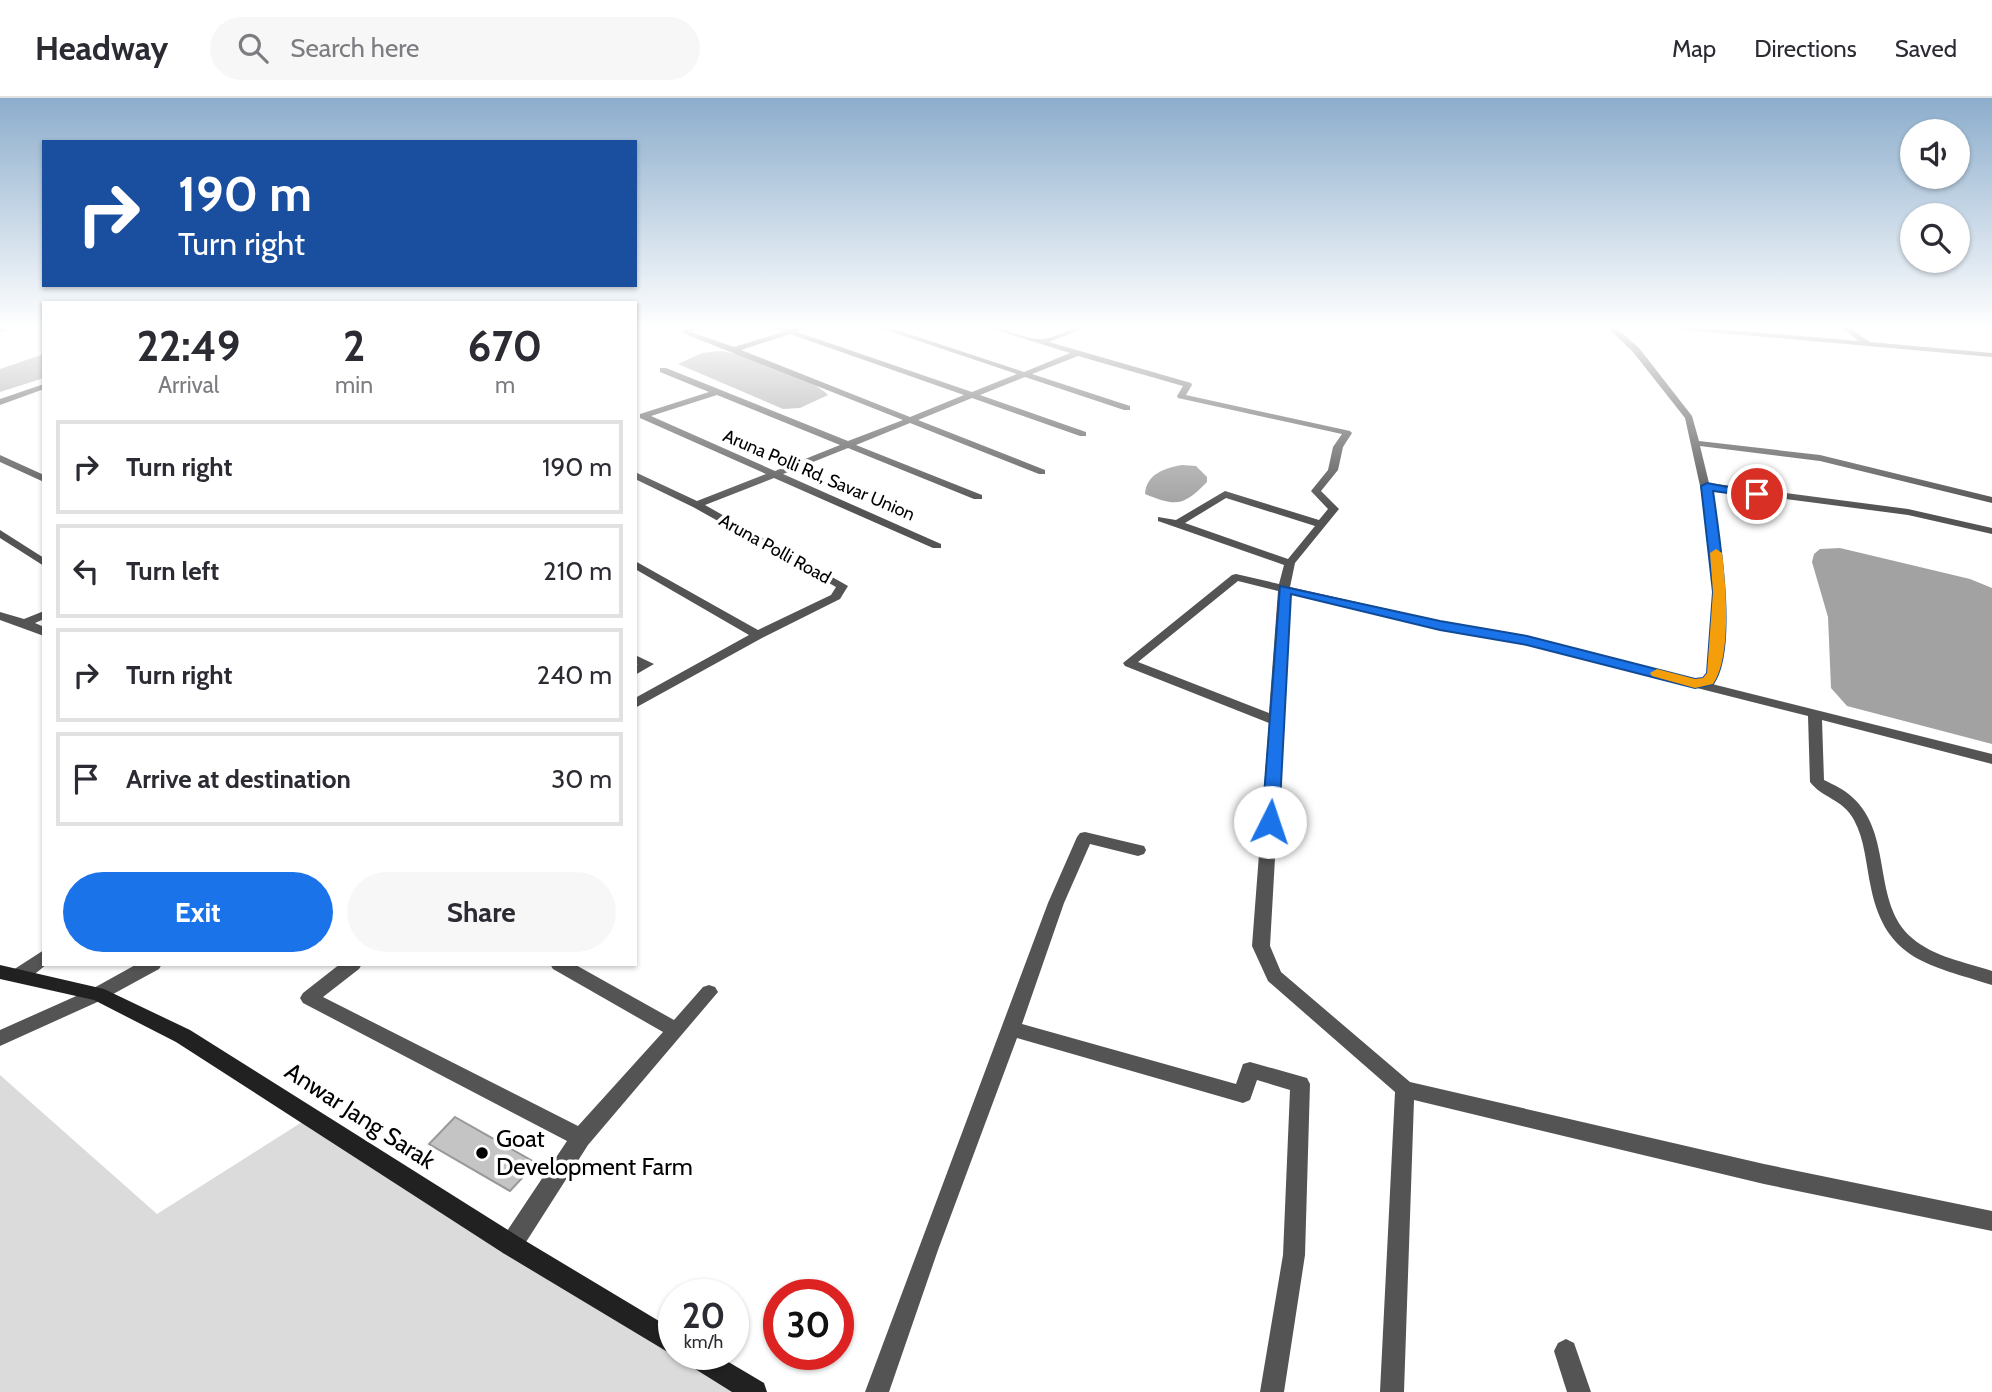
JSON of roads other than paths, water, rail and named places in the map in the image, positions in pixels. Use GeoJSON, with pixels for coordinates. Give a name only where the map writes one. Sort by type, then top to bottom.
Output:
{"type":"FeatureCollection","features":[{"type":"Feature","properties":{"kind":"main road","name":"Anwar Jang Sarak"},"geometry":{"type":"LineString","coordinates":[[10,974],[98,995],[183,1036],[511,1245],[658,1333]]}},
{"type":"Feature","properties":{"kind":"main road"},"geometry":{"type":"LineString","coordinates":[[719,1370],[755,1392]]}},
{"type":"Feature","properties":{"kind":"street","name":"Aruna Polli Rd, Savar Union"},"geometry":{"type":"LineString","coordinates":[[702,386],[845,446],[978,497]]}},
{"type":"Feature","properties":{"kind":"street"},"geometry":{"type":"LineString","coordinates":[[824,386],[1042,472]]}},
{"type":"Feature","properties":{"kind":"street"},"geometry":{"type":"LineString","coordinates":[[942,386],[1083,434]]}},
{"type":"Feature","properties":{"kind":"street","name":"Aruna Polli Road"},"geometry":{"type":"LineString","coordinates":[[697,505],[997,386]]}},
{"type":"Feature","properties":{"kind":"street"},"geometry":{"type":"LineString","coordinates":[[1063,386],[1127,408]]}},
{"type":"Feature","properties":{"kind":"street"},"geometry":{"type":"LineString","coordinates":[[1187,386],[1181,396],[1247,413],[1347,433],[1338,447],[1333,470],[1316,491],[1334,509],[1290,563],[1285,589],[1261,946],[1274,975],[1405,1089],[1764,1174],[1992,1222]]}},
{"type":"Feature","properties":{"kind":"street"},"geometry":{"type":"LineString","coordinates":[[1664,386],[1689,418],[1696,443],[1707,486],[1720,592],[1714,673],[1708,681],[1695,683]]}},
{"type":"Feature","properties":{"kind":"street"},"geometry":{"type":"LineString","coordinates":[[0,402],[42,387]]}},
{"type":"Feature","properties":{"kind":"street","name":"Aruna Polli Rd, Savar Union"},"geometry":{"type":"LineString","coordinates":[[639,415],[716,392]]}},
{"type":"Feature","properties":{"kind":"street","name":"Aruna Polli Rd, Savar Union"},"geometry":{"type":"LineString","coordinates":[[639,415],[773,476],[937,545]]}},
{"type":"Feature","properties":{"kind":"street"},"geometry":{"type":"LineString","coordinates":[[1696,443],[1820,458],[1992,500]]}},
{"type":"Feature","properties":{"kind":"street"},"geometry":{"type":"LineString","coordinates":[[0,458],[42,478]]}},
{"type":"Feature","properties":{"kind":"street"},"geometry":{"type":"LineString","coordinates":[[637,476],[697,505]]}},
{"type":"Feature","properties":{"kind":"street"},"geometry":{"type":"LineString","coordinates":[[1707,486],[1908,512],[1992,531]]}},
{"type":"Feature","properties":{"kind":"street"},"geometry":{"type":"LineString","coordinates":[[1177,524],[1225,494],[1320,524]]}},
{"type":"Feature","properties":{"kind":"street","name":"Aruna Polli Road"},"geometry":{"type":"LineString","coordinates":[[637,703],[758,635],[836,597],[842,586],[697,505]]}},
{"type":"Feature","properties":{"kind":"street"},"geometry":{"type":"LineString","coordinates":[[1162,519],[1290,563]]}},
{"type":"Feature","properties":{"kind":"street"},"geometry":{"type":"LineString","coordinates":[[0,533],[42,562]]}},
{"type":"Feature","properties":{"kind":"street"},"geometry":{"type":"LineString","coordinates":[[637,565],[758,635]]}},
{"type":"Feature","properties":{"kind":"street"},"geometry":{"type":"LineString","coordinates":[[1277,721],[1129,663],[1236,577],[1440,625],[1527,640],[1992,759]]}},
{"type":"Feature","properties":{"kind":"street"},"geometry":{"type":"LineString","coordinates":[[0,616],[42,631]]}},
{"type":"Feature","properties":{"kind":"street"},"geometry":{"type":"LineString","coordinates":[[25,623],[42,616]]}},
{"type":"Feature","properties":{"kind":"street"},"geometry":{"type":"LineString","coordinates":[[637,660],[648,664],[637,670]]}},
{"type":"Feature","properties":{"kind":"street"},"geometry":{"type":"LineString","coordinates":[[1815,713],[1817,782],[1849,802],[1867,831],[1882,904],[1900,937],[1919,951],[1992,978]]}},
{"type":"Feature","properties":{"kind":"street"},"geometry":{"type":"LineString","coordinates":[[877,1392],[932,1231],[1011,1029],[1067,873],[1085,837],[1138,850]]}},
{"type":"Feature","properties":{"kind":"street"},"geometry":{"type":"LineString","coordinates":[[10,974],[42,958]]}},
{"type":"Feature","properties":{"kind":"street"},"geometry":{"type":"LineString","coordinates":[[0,1038],[98,995],[149,966]]}},
{"type":"Feature","properties":{"kind":"street"},"geometry":{"type":"LineString","coordinates":[[350,966],[309,998],[581,1138]]}},
{"type":"Feature","properties":{"kind":"street"},"geometry":{"type":"LineString","coordinates":[[563,966],[674,1029]]}},
{"type":"Feature","properties":{"kind":"street"},"geometry":{"type":"LineString","coordinates":[[511,1245],[581,1138],[709,992]]}},
{"type":"Feature","properties":{"kind":"street"},"geometry":{"type":"LineString","coordinates":[[1011,1029],[1243,1094],[1250,1070],[1300,1084],[1294,1255],[1272,1392]]}},
{"type":"Feature","properties":{"kind":"street"},"geometry":{"type":"LineString","coordinates":[[1392,1392],[1405,1089]]}},
{"type":"Feature","properties":{"kind":"street"},"geometry":{"type":"LineString","coordinates":[[1566,1351],[1580,1392]]}},
{"type":"Feature","properties":{"kind":"place","name":"Goat Development Farm"},"geometry":{"type":"Point","coordinates":[482,1153]}}]}
